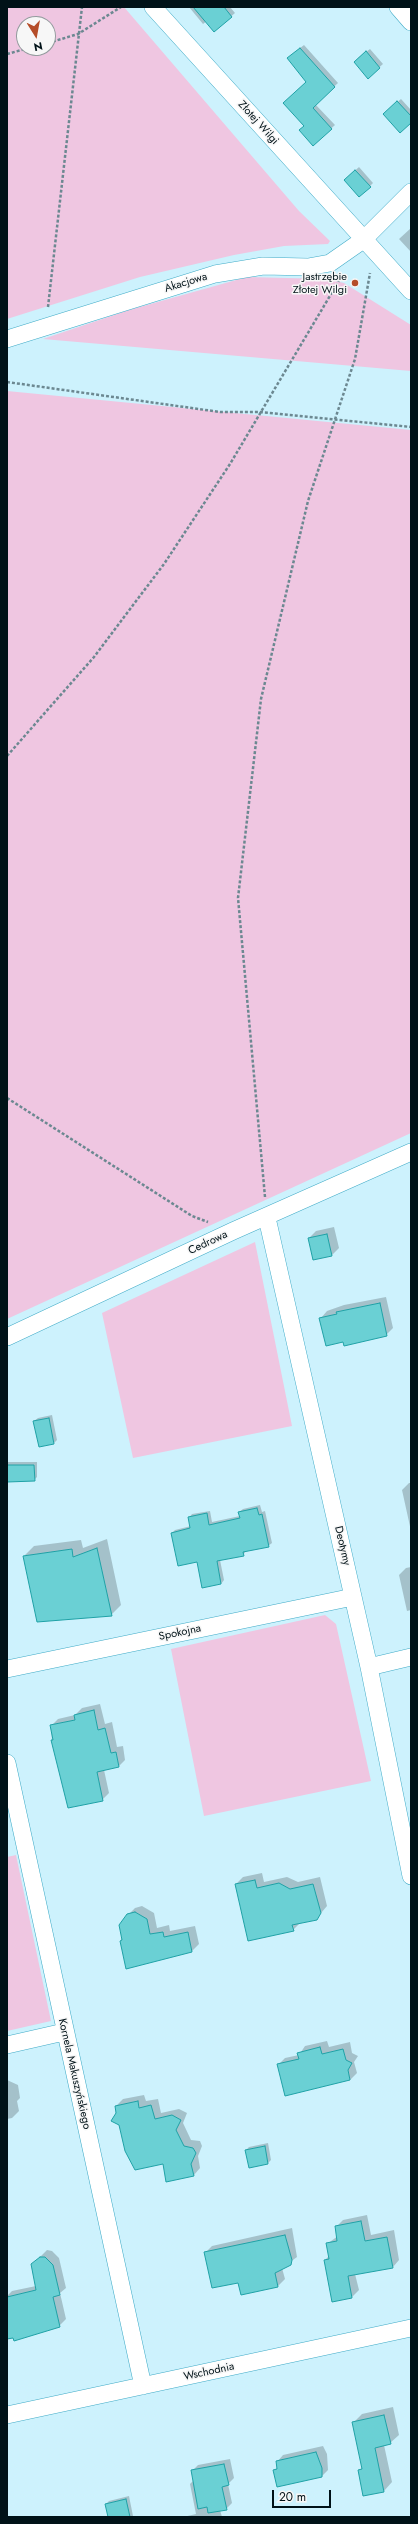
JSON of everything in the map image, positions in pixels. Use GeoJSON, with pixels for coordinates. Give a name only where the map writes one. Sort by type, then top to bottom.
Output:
{"type":"FeatureCollection","features":[{"type":"Feature","properties":{"kind":"street","name":"Złotej Wilgi"},"geometry":{"type":"LineString","coordinates":[[153,7],[411,290]]}},
{"type":"Feature","properties":{"kind":"street"},"geometry":{"type":"LineString","coordinates":[[398,7],[411,22]]}},
{"type":"Feature","properties":{"kind":"street","name":"Akacjowa"},"geometry":{"type":"LineString","coordinates":[[7,339],[215,274],[263,266],[320,266],[335,260],[349,251],[369,245],[411,192]]}},
{"type":"Feature","properties":{"kind":"street","name":"Cedrowa"},"geometry":{"type":"LineString","coordinates":[[7,1337],[233,1231],[267,1218],[411,1152]]}},
{"type":"Feature","properties":{"kind":"street","name":"Deotymy"},"geometry":{"type":"LineString","coordinates":[[267,1218],[369,1667],[411,1876]]}},
{"type":"Feature","properties":{"kind":"street","name":"Spokojna"},"geometry":{"type":"LineString","coordinates":[[7,1669],[353,1597]]}},
{"type":"Feature","properties":{"kind":"street"},"geometry":{"type":"LineString","coordinates":[[369,1667],[411,1657]]}},
{"type":"Feature","properties":{"kind":"street","name":"Kornela Makuszyńskiego"},"geometry":{"type":"LineString","coordinates":[[7,1763],[64,2032],[143,2386]]}},
{"type":"Feature","properties":{"kind":"street"},"geometry":{"type":"LineString","coordinates":[[7,2045],[64,2032]]}},
{"type":"Feature","properties":{"kind":"street","name":"Wschodnia"},"geometry":{"type":"LineString","coordinates":[[7,2415],[411,2328]]}},
{"type":"Feature","properties":{"kind":"path"},"geometry":{"type":"LineString","coordinates":[[46,327],[82,7]]}},
{"type":"Feature","properties":{"kind":"path"},"geometry":{"type":"LineString","coordinates":[[56,41],[78,34],[121,7]]}},
{"type":"Feature","properties":{"kind":"path"},"geometry":{"type":"LineString","coordinates":[[267,1218],[238,898],[261,699],[308,501],[355,359],[369,245]]}},
{"type":"Feature","properties":{"kind":"path"},"geometry":{"type":"LineString","coordinates":[[7,756],[94,657],[164,564],[260,412],[347,265],[350,259],[349,251]]}},
{"type":"Feature","properties":{"kind":"path"},"geometry":{"type":"LineString","coordinates":[[7,382],[220,412],[260,412],[411,427]]}},
{"type":"Feature","properties":{"kind":"path"},"geometry":{"type":"LineString","coordinates":[[7,1098],[192,1216],[233,1231]]}},
{"type":"Feature","properties":{"kind":"shaded area"},"geometry":{"type":"Polygon","coordinates":[[[7,7],[124,7],[299,211],[330,241],[328,244],[284,246],[234,255],[140,277],[7,319],[7,7]]]}},
{"type":"Feature","properties":{"kind":"shaded area"},"geometry":{"type":"Polygon","coordinates":[[[247,277],[327,279],[344,283],[411,325],[411,371],[43,339],[129,310],[247,277]]]}},
{"type":"Feature","properties":{"kind":"shaded area"},"geometry":{"type":"Polygon","coordinates":[[[7,391],[411,430],[411,1133],[7,1319],[7,391]]]}},
{"type":"Feature","properties":{"kind":"shaded area"},"geometry":{"type":"Polygon","coordinates":[[[255,1242],[292,1426],[133,1458],[102,1313],[255,1242]]]}},
{"type":"Feature","properties":{"kind":"shaded area"},"geometry":{"type":"Polygon","coordinates":[[[325,1615],[336,1624],[371,1781],[204,1816],[171,1649],[325,1615]]]}},
{"type":"Feature","properties":{"kind":"shaded area"},"geometry":{"type":"Polygon","coordinates":[[[16,1855],[51,2021],[7,2031],[7,1857],[16,1855]]]}},
{"type":"Feature","properties":{"kind":"building"},"geometry":{"type":"Polygon","coordinates":[[[193,7],[224,7],[232,17],[214,32],[193,7]]]}},
{"type":"Feature","properties":{"kind":"building"},"geometry":{"type":"Polygon","coordinates":[[[300,48],[335,87],[313,108],[332,129],[313,146],[299,130],[304,126],[283,103],[306,82],[287,58],[300,48]]]}},
{"type":"Feature","properties":{"kind":"building"},"geometry":{"type":"Polygon","coordinates":[[[366,51],[380,68],[368,79],[354,62],[366,51]]]}},
{"type":"Feature","properties":{"kind":"building"},"geometry":{"type":"Polygon","coordinates":[[[397,101],[411,116],[411,123],[400,133],[383,114],[397,101]]]}},
{"type":"Feature","properties":{"kind":"building"},"geometry":{"type":"Polygon","coordinates":[[[355,170],[371,187],[359,197],[344,180],[355,170]]]}},
{"type":"Feature","properties":{"kind":"building"},"geometry":{"type":"Polygon","coordinates":[[[327,1234],[332,1256],[313,1260],[308,1238],[327,1234]]]}},
{"type":"Feature","properties":{"kind":"building"},"geometry":{"type":"Polygon","coordinates":[[[380,1303],[387,1336],[344,1346],[343,1342],[326,1346],[319,1318],[337,1314],[336,1312],[380,1303]]]}},
{"type":"Feature","properties":{"kind":"building"},"geometry":{"type":"Polygon","coordinates":[[[49,1418],[54,1444],[39,1447],[33,1421],[49,1418]]]}},
{"type":"Feature","properties":{"kind":"building"},"geometry":{"type":"Polygon","coordinates":[[[7,1465],[34,1465],[35,1481],[7,1482],[7,1465]]]}},
{"type":"Feature","properties":{"kind":"building"},"geometry":{"type":"Polygon","coordinates":[[[257,1508],[259,1515],[262,1514],[269,1547],[243,1552],[244,1556],[217,1561],[221,1584],[202,1588],[197,1562],[178,1566],[171,1533],[190,1528],[188,1517],[207,1513],[209,1525],[240,1518],[238,1512],[257,1508]]]}},
{"type":"Feature","properties":{"kind":"building"},"geometry":{"type":"Polygon","coordinates":[[[97,1548],[112,1616],[37,1622],[23,1556],[72,1549],[73,1557],[97,1548]]]}},
{"type":"Feature","properties":{"kind":"building"},"geometry":{"type":"Polygon","coordinates":[[[94,1710],[98,1730],[105,1728],[111,1753],[116,1752],[119,1767],[97,1772],[103,1801],[68,1808],[51,1740],[53,1740],[50,1725],[75,1720],[74,1715],[94,1710]]]}},
{"type":"Feature","properties":{"kind":"building"},"geometry":{"type":"Polygon","coordinates":[[[255,1880],[257,1888],[279,1883],[290,1889],[313,1884],[321,1913],[317,1920],[292,1925],[294,1931],[248,1941],[235,1884],[255,1880]]]}},
{"type":"Feature","properties":{"kind":"building"},"geometry":{"type":"Polygon","coordinates":[[[135,1912],[147,1919],[150,1934],[163,1932],[164,1937],[188,1932],[192,1952],[126,1969],[120,1941],[122,1940],[119,1925],[127,1914],[135,1912]]]}},
{"type":"Feature","properties":{"kind":"building"},"geometry":{"type":"Polygon","coordinates":[[[320,2047],[322,2054],[343,2049],[346,2060],[352,2063],[348,2070],[350,2080],[285,2096],[277,2064],[299,2059],[297,2053],[320,2047]]]}},
{"type":"Feature","properties":{"kind":"building"},"geometry":{"type":"Polygon","coordinates":[[[138,2101],[139,2108],[151,2105],[155,2119],[172,2115],[181,2120],[176,2130],[184,2146],[193,2148],[196,2153],[191,2164],[194,2176],[166,2182],[163,2164],[135,2170],[125,2151],[119,2125],[111,2121],[116,2113],[115,2106],[138,2101]]]}},
{"type":"Feature","properties":{"kind":"building"},"geometry":{"type":"Polygon","coordinates":[[[265,2146],[268,2164],[249,2168],[245,2150],[265,2146]]]}},
{"type":"Feature","properties":{"kind":"building"},"geometry":{"type":"Polygon","coordinates":[[[361,2221],[365,2241],[387,2237],[393,2268],[348,2276],[352,2298],[332,2302],[324,2260],[329,2259],[326,2243],[337,2241],[335,2226],[361,2221]]]}},
{"type":"Feature","properties":{"kind":"building"},"geometry":{"type":"Polygon","coordinates":[[[285,2235],[292,2260],[291,2265],[275,2273],[278,2287],[241,2295],[238,2283],[212,2288],[204,2252],[285,2235]]]}},
{"type":"Feature","properties":{"kind":"building"},"geometry":{"type":"Polygon","coordinates":[[[40,2257],[45,2257],[53,2265],[60,2295],[53,2297],[60,2327],[14,2341],[13,2338],[7,2339],[7,2297],[36,2290],[31,2264],[40,2257]]]}},
{"type":"Feature","properties":{"kind":"building"},"geometry":{"type":"Polygon","coordinates":[[[384,2415],[391,2444],[375,2448],[384,2492],[363,2496],[358,2470],[362,2469],[352,2422],[384,2415]]]}},
{"type":"Feature","properties":{"kind":"building"},"geometry":{"type":"Polygon","coordinates":[[[316,2452],[322,2468],[322,2477],[277,2487],[273,2470],[277,2469],[276,2461],[316,2452]]]}},
{"type":"Feature","properties":{"kind":"building"},"geometry":{"type":"Polygon","coordinates":[[[224,2464],[229,2485],[222,2487],[227,2510],[208,2513],[207,2507],[198,2509],[191,2470],[224,2464]]]}},
{"type":"Feature","properties":{"kind":"building"},"geometry":{"type":"Polygon","coordinates":[[[126,2499],[130,2517],[108,2517],[105,2504],[126,2499]]]}},
{"type":"Feature","properties":{"kind":"place","name":"Jastrzębie Złotej Wilgi"},"geometry":{"type":"Point","coordinates":[355,283]}}]}
